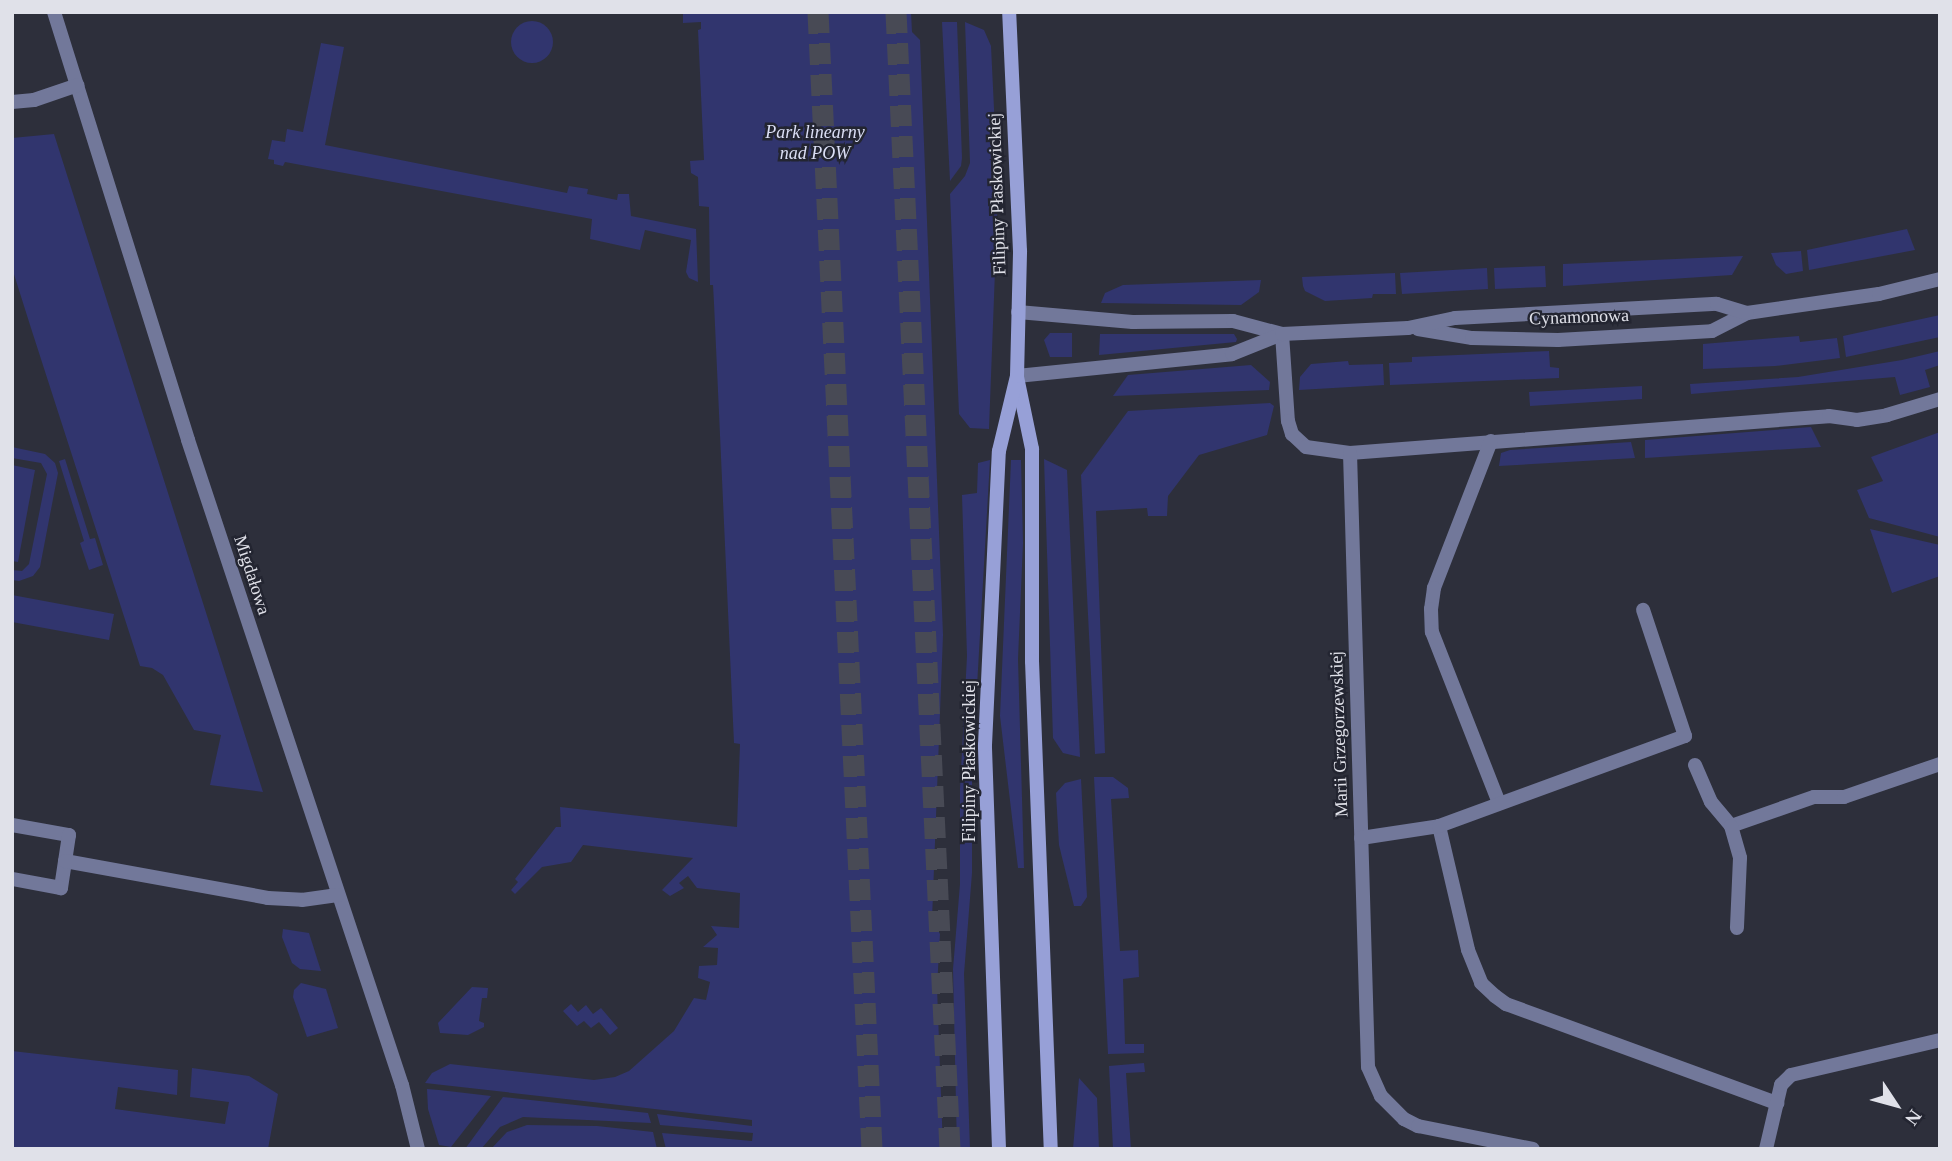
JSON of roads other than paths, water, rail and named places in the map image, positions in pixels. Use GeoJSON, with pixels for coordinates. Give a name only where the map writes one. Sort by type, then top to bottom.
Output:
{"type":"FeatureCollection","features":[{"type":"Feature","properties":{"kind":"main road","name":"Filipiny Płaskowickiej"},"geometry":{"type":"LineString","coordinates":[[1009,12],[1020,251],[1017,376],[1032,449],[1032,660],[1051,1149]]}},
{"type":"Feature","properties":{"kind":"main road","name":"Filipiny Płaskowickiej"},"geometry":{"type":"LineString","coordinates":[[999,1149],[985,745],[999,451],[1017,376]]}},
{"type":"Feature","properties":{"kind":"street","name":"Migdałowa"},"geometry":{"type":"LineString","coordinates":[[54,12],[188,440],[402,1085],[418,1149]]}},
{"type":"Feature","properties":{"kind":"street"},"geometry":{"type":"LineString","coordinates":[[12,102],[34,100],[78,85]]}},
{"type":"Feature","properties":{"kind":"street","name":"Cynamonowa"},"geometry":{"type":"LineString","coordinates":[[1408,328],[1472,338],[1558,340],[1712,331],[1747,313],[1879,294],[1940,279]]}},
{"type":"Feature","properties":{"kind":"street","name":"Cynamonowa"},"geometry":{"type":"LineString","coordinates":[[1018,312],[1133,322],[1233,321],[1282,334],[1408,328],[1455,318],[1717,304],[1747,313]]}},
{"type":"Feature","properties":{"kind":"street"},"geometry":{"type":"LineString","coordinates":[[1282,334],[1288,421],[1292,434],[1306,447],[1350,453],[1829,416],[1857,420],[1887,415],[1940,399]]}},
{"type":"Feature","properties":{"kind":"street","name":"Cynamonowa"},"geometry":{"type":"LineString","coordinates":[[1017,376],[1232,354],[1282,334]]}},
{"type":"Feature","properties":{"kind":"street"},"geometry":{"type":"LineString","coordinates":[[1490,441],[1434,588],[1430,609],[1432,632],[1500,803]]}},
{"type":"Feature","properties":{"kind":"street","name":"Marii Grzegorzewskiej"},"geometry":{"type":"LineString","coordinates":[[1350,453],[1361,838],[1439,825],[1685,736],[1643,610]]}},
{"type":"Feature","properties":{"kind":"street"},"geometry":{"type":"LineString","coordinates":[[1731,826],[1814,797],[1844,797],[1940,764]]}},
{"type":"Feature","properties":{"kind":"street"},"geometry":{"type":"LineString","coordinates":[[1695,765],[1711,802],[1731,826],[1740,858],[1741,890],[1737,928]]}},
{"type":"Feature","properties":{"kind":"street"},"geometry":{"type":"LineString","coordinates":[[12,825],[69,835],[61,888],[12,879]]}},
{"type":"Feature","properties":{"kind":"street"},"geometry":{"type":"LineString","coordinates":[[1439,825],[1468,950],[1480,983],[1492,993],[1506,1004],[1777,1102]]}},
{"type":"Feature","properties":{"kind":"street"},"geometry":{"type":"LineString","coordinates":[[1361,838],[1367,1067],[1373,1082],[1391,1109],[1418,1126],[1533,1149]]}},
{"type":"Feature","properties":{"kind":"street"},"geometry":{"type":"LineString","coordinates":[[65,861],[268,898],[302,900],[338,895]]}},
{"type":"Feature","properties":{"kind":"street"},"geometry":{"type":"LineString","coordinates":[[1766,1149],[1781,1085],[1791,1075],[1940,1040]]}},
{"type":"Feature","properties":{"kind":"tunnel"},"geometry":{"type":"LineString","coordinates":[[818,12],[872,1149]]}},
{"type":"Feature","properties":{"kind":"tunnel"},"geometry":{"type":"LineString","coordinates":[[896,12],[950,1149]]}},
{"type":"Feature","properties":{"kind":"park label","name":"Park linearny nad POW"},"geometry":{"type":"Point","coordinates":[815,143]}}]}
